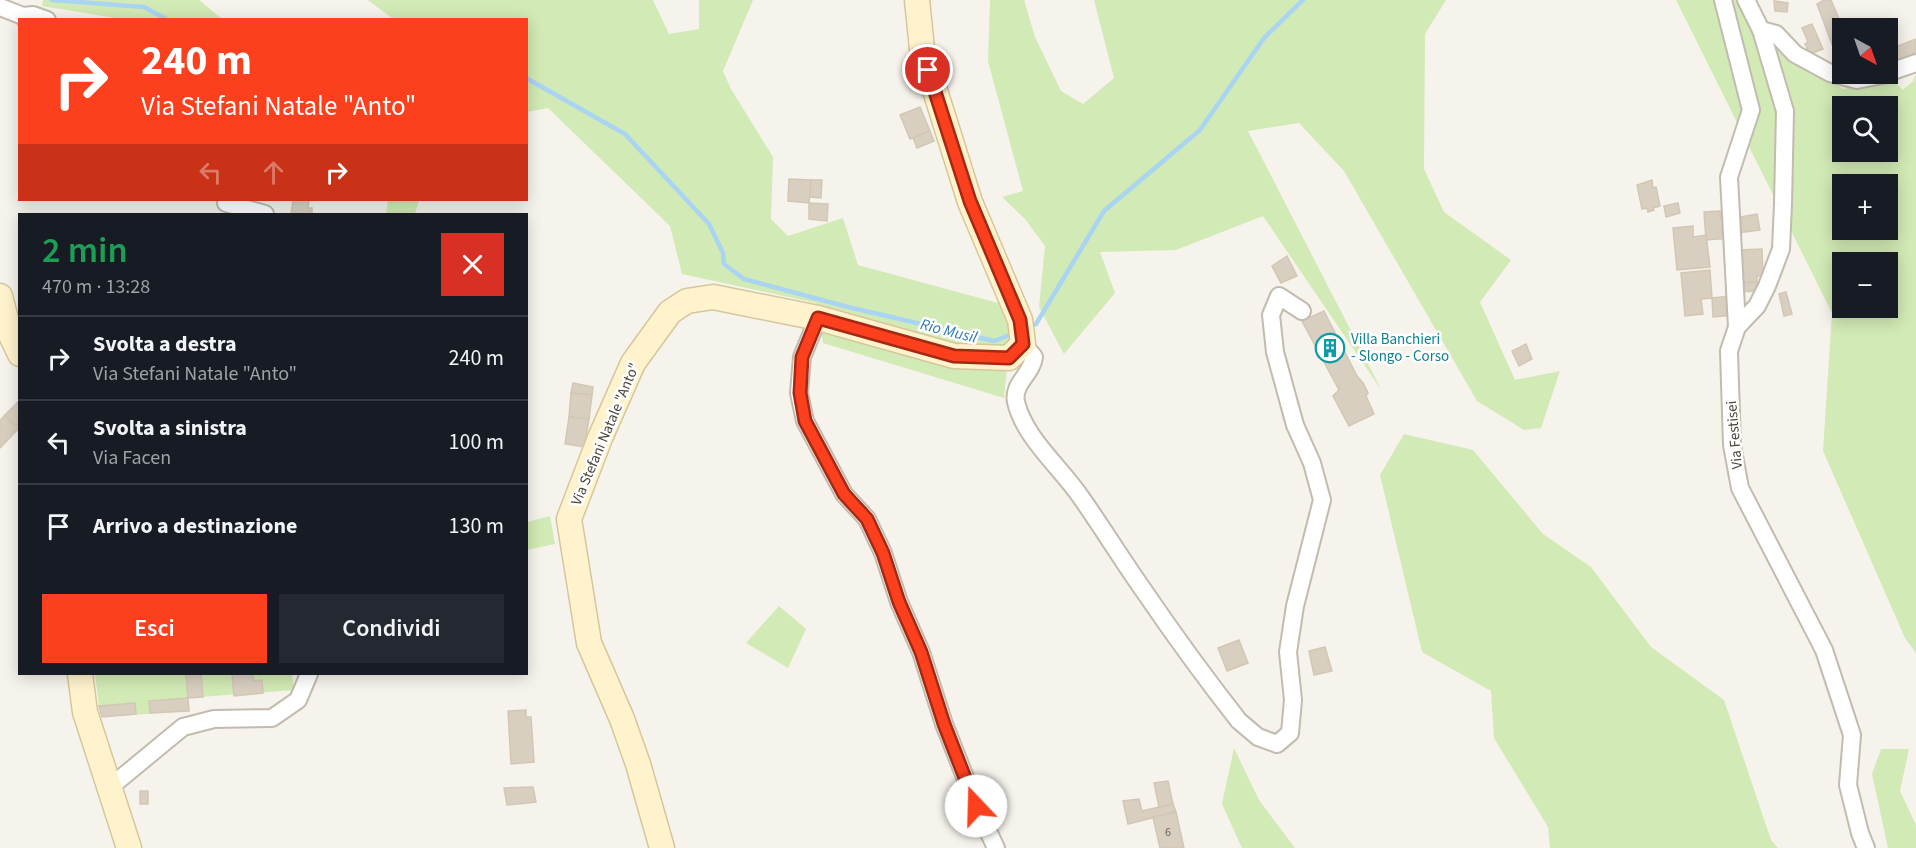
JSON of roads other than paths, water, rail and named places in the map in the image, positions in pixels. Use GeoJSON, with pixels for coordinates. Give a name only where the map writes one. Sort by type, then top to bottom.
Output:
{"type":"FeatureCollection","features":[{"type":"Feature","properties":{"kind":"street"},"geometry":{"type":"LineString","coordinates":[[917,0],[921,49],[970,201],[1020,320],[1023,344],[1034,357],[1033,366],[1017,386],[1016,401],[1031,436],[1074,486],[1142,589],[1239,721],[1258,737],[1277,744],[1290,733],[1293,700],[1288,652],[1295,606],[1322,500],[1312,463],[1295,426],[1284,389],[1275,352],[1271,315],[1279,296],[1302,311]]}},
{"type":"Feature","properties":{"kind":"street"},"geometry":{"type":"LineString","coordinates":[[1723,0],[1751,110],[1729,177],[1737,327]]}},
{"type":"Feature","properties":{"kind":"street"},"geometry":{"type":"LineString","coordinates":[[0,7],[25,18],[33,15],[41,18]]}},
{"type":"Feature","properties":{"kind":"street","name":"Via Festisei"},"geometry":{"type":"LineString","coordinates":[[1749,7],[1761,30],[1785,111],[1781,249],[1757,306],[1737,327],[1729,351],[1732,445],[1740,488],[1824,650],[1852,735],[1848,785],[1866,848]]}},
{"type":"Feature","properties":{"kind":"street"},"geometry":{"type":"LineString","coordinates":[[1761,30],[1776,34],[1795,54],[1832,74]]}},
{"type":"Feature","properties":{"kind":"street"},"geometry":{"type":"LineString","coordinates":[[1898,69],[1916,63]]}},
{"type":"Feature","properties":{"kind":"street"},"geometry":{"type":"LineString","coordinates":[[225,206],[260,213]]}},
{"type":"Feature","properties":{"kind":"street"},"geometry":{"type":"LineString","coordinates":[[0,296],[9,331],[18,350]]}},
{"type":"Feature","properties":{"kind":"street","name":"Via Stefani Natale \"Anto\""},"geometry":{"type":"LineString","coordinates":[[662,848],[629,737],[589,643],[569,519],[600,438],[633,363],[670,312],[687,301],[713,297],[818,318],[954,356],[1009,358],[1023,344]]}},
{"type":"Feature","properties":{"kind":"street"},"geometry":{"type":"LineString","coordinates":[[818,318],[802,357],[800,393],[805,421],[844,494],[867,519],[883,553],[899,602],[921,652],[944,724],[976,806],[996,848]]}},
{"type":"Feature","properties":{"kind":"street"},"geometry":{"type":"LineString","coordinates":[[80,675],[85,712],[129,848]]}},
{"type":"Feature","properties":{"kind":"street"},"geometry":{"type":"LineString","coordinates":[[109,788],[183,727],[214,719],[272,718],[298,700],[309,675]]}},
{"type":"Feature","properties":{"kind":"waterway","name":"Rio Musil"},"geometry":{"type":"LineString","coordinates":[[52,0],[144,7],[164,18]]}},
{"type":"Feature","properties":{"kind":"waterway","name":"Rio Musil"},"geometry":{"type":"LineString","coordinates":[[1028,327],[1036,324],[1104,211],[1200,130],[1264,38],[1303,0]]}},
{"type":"Feature","properties":{"kind":"waterway","name":"Rio Musil"},"geometry":{"type":"LineString","coordinates":[[528,79],[625,134],[709,224],[723,253],[724,264],[744,279],[848,307],[994,341],[1015,333]]}},
{"type":"Feature","properties":{"kind":"place","name":"Villa Banchieri - Slongo - Corso"},"geometry":{"type":"Point","coordinates":[1330,348]}}]}
